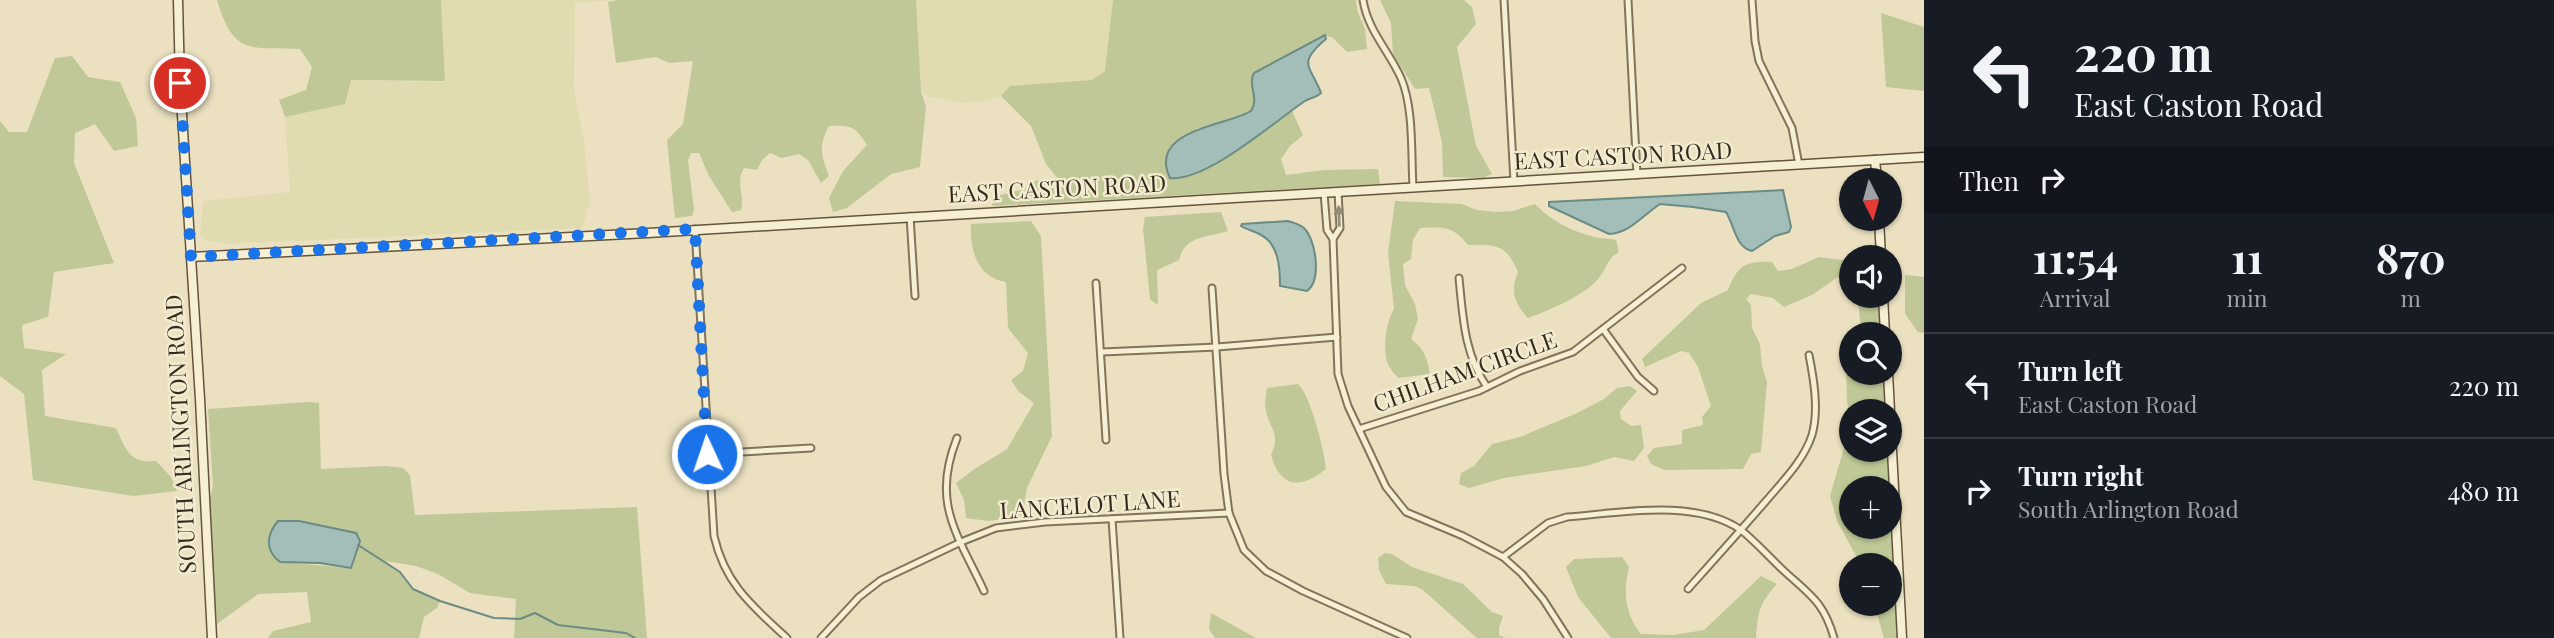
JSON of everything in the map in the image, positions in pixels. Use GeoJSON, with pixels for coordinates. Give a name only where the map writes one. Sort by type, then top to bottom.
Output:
{"type":"FeatureCollection","features":[{"type":"Feature","properties":{"kind":"street","name":"SOUTH ARLINGTON ROAD"},"geometry":{"type":"LineString","coordinates":[[178,0],[212,638]]}},
{"type":"Feature","properties":{"kind":"street"},"geometry":{"type":"LineString","coordinates":[[1363,0],[1372,29],[1395,65],[1405,88],[1413,187]]}},
{"type":"Feature","properties":{"kind":"street"},"geometry":{"type":"LineString","coordinates":[[1504,0],[1514,182]]}},
{"type":"Feature","properties":{"kind":"street"},"geometry":{"type":"LineString","coordinates":[[1628,0],[1637,175]]}},
{"type":"Feature","properties":{"kind":"street"},"geometry":{"type":"LineString","coordinates":[[1752,0],[1759,61],[1793,128],[1799,165]]}},
{"type":"Feature","properties":{"kind":"street","name":"EAST CASTON ROAD"},"geometry":{"type":"LineString","coordinates":[[191,257],[1924,158]]}},
{"type":"Feature","properties":{"kind":"street"},"geometry":{"type":"LineString","coordinates":[[1875,160],[1876,168]]}},
{"type":"Feature","properties":{"kind":"street"},"geometry":{"type":"LineString","coordinates":[[1324,192],[1327,230],[1334,239]]}},
{"type":"Feature","properties":{"kind":"street"},"geometry":{"type":"LineString","coordinates":[[1338,192],[1340,228],[1334,239],[1338,374],[1348,406],[1387,487],[1406,512],[1463,536],[1503,557],[1543,599],[1568,638]]}},
{"type":"Feature","properties":{"kind":"street"},"geometry":{"type":"LineString","coordinates":[[910,216],[915,296]]}},
{"type":"Feature","properties":{"kind":"street"},"geometry":{"type":"LineString","coordinates":[[695,229],[712,526],[724,568],[746,600],[787,638]]}},
{"type":"Feature","properties":{"kind":"street","name":"CHILHAM CIRCLE"},"geometry":{"type":"LineString","coordinates":[[1359,429],[1487,387],[1573,352],[1682,268]]}},
{"type":"Feature","properties":{"kind":"street"},"geometry":{"type":"LineString","coordinates":[[1459,278],[1468,347],[1476,371],[1487,387]]}},
{"type":"Feature","properties":{"kind":"street"},"geometry":{"type":"LineString","coordinates":[[1096,283],[1106,440]]}},
{"type":"Feature","properties":{"kind":"street"},"geometry":{"type":"LineString","coordinates":[[1212,288],[1224,474],[1229,513],[1244,550],[1266,571],[1339,609],[1407,638]]}},
{"type":"Feature","properties":{"kind":"street"},"geometry":{"type":"LineString","coordinates":[[1603,329],[1638,377],[1654,391]]}},
{"type":"Feature","properties":{"kind":"street"},"geometry":{"type":"LineString","coordinates":[[1102,352],[1217,347],[1337,337]]}},
{"type":"Feature","properties":{"kind":"street"},"geometry":{"type":"LineString","coordinates":[[1688,589],[1793,468],[1811,436],[1815,418],[1809,355]]}},
{"type":"Feature","properties":{"kind":"street"},"geometry":{"type":"LineString","coordinates":[[957,438],[948,461],[945,490],[948,509],[984,592]]}},
{"type":"Feature","properties":{"kind":"street"},"geometry":{"type":"LineString","coordinates":[[707,454],[811,448]]}},
{"type":"Feature","properties":{"kind":"street"},"geometry":{"type":"LineString","coordinates":[[1893,462],[1902,638]]}},
{"type":"Feature","properties":{"kind":"street"},"geometry":{"type":"LineString","coordinates":[[1503,557],[1548,523],[1567,517],[1682,510],[1704,514],[1741,530],[1812,595],[1828,616],[1834,638]]}},
{"type":"Feature","properties":{"kind":"street","name":"LANCELOT LANE"},"geometry":{"type":"LineString","coordinates":[[821,638],[872,586],[982,533],[1010,526],[1229,513]]}},
{"type":"Feature","properties":{"kind":"street"},"geometry":{"type":"LineString","coordinates":[[1112,519],[1120,638]]}},
{"type":"Feature","properties":{"kind":"shaded area"},"geometry":{"type":"Polygon","coordinates":[[[441,0],[618,0],[575,3],[574,88],[584,142],[590,203],[582,228],[225,244],[208,241],[200,234],[203,201],[290,192],[285,117],[345,104],[351,80],[445,82],[441,0]]]}},
{"type":"Feature","properties":{"kind":"shaded area"},"geometry":{"type":"Polygon","coordinates":[[[916,0],[1113,0],[1105,71],[1092,80],[1010,86],[1001,96],[983,101],[963,103],[929,97],[921,91],[916,0]]]}},
{"type":"Feature","properties":{"kind":"green space"},"geometry":{"type":"Polygon","coordinates":[[[217,0],[441,0],[445,81],[351,80],[345,104],[285,117],[279,100],[306,90],[312,67],[300,49],[256,47],[237,40],[223,18],[217,0]]]}},
{"type":"Feature","properties":{"kind":"green space"},"geometry":{"type":"Polygon","coordinates":[[[916,0],[921,91],[926,107],[920,167],[891,174],[847,208],[833,212],[829,198],[843,171],[867,145],[852,128],[829,126],[822,151],[829,176],[821,183],[808,160],[799,154],[782,158],[770,153],[762,160],[757,170],[744,168],[740,179],[741,210],[732,212],[709,176],[699,153],[691,153],[688,160],[694,210],[692,216],[675,218],[667,140],[683,124],[693,61],[669,63],[656,57],[616,63],[608,2],[916,0]]]}},
{"type":"Feature","properties":{"kind":"green space"},"geometry":{"type":"Polygon","coordinates":[[[1113,0],[1356,0],[1365,29],[1367,49],[1347,52],[1332,37],[1322,36],[1254,73],[1255,98],[1251,111],[1234,119],[1196,129],[1176,179],[1223,159],[1292,111],[1303,135],[1290,146],[1281,159],[1286,175],[1325,170],[1378,169],[1380,184],[992,206],[993,197],[1024,189],[1037,180],[1049,185],[1060,181],[1046,164],[1031,126],[1001,96],[1010,86],[1092,80],[1105,71],[1113,0]]]}},
{"type":"Feature","properties":{"kind":"green space"},"geometry":{"type":"Polygon","coordinates":[[[1380,0],[1464,0],[1472,7],[1476,24],[1457,47],[1476,146],[1492,174],[1483,178],[1443,177],[1442,142],[1429,88],[1415,89],[1393,54],[1391,23],[1380,0]]]}},
{"type":"Feature","properties":{"kind":"green space"},"geometry":{"type":"Polygon","coordinates":[[[1881,13],[1924,27],[1924,91],[1886,87],[1881,13]]]}},
{"type":"Feature","properties":{"kind":"green space"},"geometry":{"type":"Polygon","coordinates":[[[72,56],[88,77],[120,82],[136,118],[138,146],[114,151],[95,124],[75,133],[74,163],[114,263],[54,272],[48,317],[22,325],[24,348],[66,354],[42,370],[45,416],[116,428],[130,454],[140,460],[156,461],[171,477],[177,491],[133,496],[33,480],[24,394],[0,376],[0,121],[9,132],[27,132],[55,58],[72,56]]]}},
{"type":"Feature","properties":{"kind":"green space"},"geometry":{"type":"Polygon","coordinates":[[[1395,201],[1461,204],[1477,210],[1496,212],[1513,211],[1535,204],[1556,221],[1573,230],[1616,240],[1619,252],[1612,257],[1598,279],[1584,291],[1556,307],[1528,318],[1519,307],[1515,296],[1514,285],[1518,272],[1505,251],[1493,246],[1468,245],[1458,234],[1447,229],[1420,228],[1413,240],[1411,259],[1403,264],[1405,285],[1415,304],[1418,319],[1411,339],[1424,354],[1430,374],[1398,378],[1388,364],[1385,344],[1394,309],[1388,253],[1395,201]]]}},
{"type":"Feature","properties":{"kind":"green space"},"geometry":{"type":"Polygon","coordinates":[[[1221,212],[1228,231],[1192,242],[1186,246],[1179,260],[1157,270],[1158,305],[1150,299],[1143,229],[1145,217],[1221,212]]]}},
{"type":"Feature","properties":{"kind":"green space"},"geometry":{"type":"Polygon","coordinates":[[[1031,221],[1041,236],[1052,436],[1027,488],[1022,517],[988,521],[966,518],[964,500],[956,483],[1007,449],[1034,403],[1019,392],[1011,380],[1023,371],[1028,353],[1008,328],[1006,282],[990,276],[976,259],[971,224],[1031,221]]]}},
{"type":"Feature","properties":{"kind":"green space"},"geometry":{"type":"Polygon","coordinates":[[[1819,257],[1839,260],[1839,276],[1812,295],[1784,307],[1773,298],[1751,294],[1746,299],[1751,305],[1752,328],[1760,344],[1767,382],[1761,452],[1751,454],[1743,469],[1664,470],[1651,464],[1647,456],[1654,448],[1682,444],[1682,430],[1703,425],[1702,417],[1711,406],[1698,367],[1689,353],[1681,351],[1645,367],[1642,359],[1701,303],[1728,290],[1735,275],[1744,266],[1755,262],[1772,262],[1778,271],[1792,269],[1819,257]]]}},
{"type":"Feature","properties":{"kind":"green space"},"geometry":{"type":"Polygon","coordinates":[[[1905,275],[1924,277],[1924,333],[1918,332],[1905,314],[1905,275]]]}},
{"type":"Feature","properties":{"kind":"green space"},"geometry":{"type":"Polygon","coordinates":[[[1859,308],[1880,308],[1880,322],[1860,322],[1859,308]]]}},
{"type":"Feature","properties":{"kind":"green space"},"geometry":{"type":"Polygon","coordinates":[[[1298,384],[1312,411],[1326,469],[1308,480],[1293,482],[1280,474],[1271,455],[1275,436],[1265,402],[1267,388],[1298,384]]]}},
{"type":"Feature","properties":{"kind":"green space"},"geometry":{"type":"Polygon","coordinates":[[[1846,385],[1884,385],[1884,399],[1847,399],[1846,385]]]}},
{"type":"Feature","properties":{"kind":"green space"},"geometry":{"type":"Polygon","coordinates":[[[1630,386],[1637,391],[1620,411],[1621,419],[1631,426],[1641,425],[1644,448],[1634,461],[1614,457],[1586,466],[1504,478],[1469,488],[1459,484],[1461,473],[1474,466],[1492,444],[1520,437],[1575,414],[1604,399],[1617,388],[1630,386]]]}},
{"type":"Feature","properties":{"kind":"green space"},"geometry":{"type":"Polygon","coordinates":[[[319,403],[321,469],[386,466],[403,468],[410,475],[415,515],[637,507],[647,638],[514,638],[516,599],[470,593],[438,574],[416,566],[385,561],[400,572],[413,589],[440,601],[437,608],[424,617],[419,638],[268,638],[273,631],[311,622],[307,592],[258,594],[217,624],[208,505],[213,486],[208,409],[319,403]],[[360,541],[275,558],[280,562],[351,568],[360,541]]]}},
{"type":"Feature","properties":{"kind":"green space"},"geometry":{"type":"Polygon","coordinates":[[[1840,462],[1888,462],[1888,476],[1839,476],[1839,525],[1830,496],[1840,462]]]}},
{"type":"Feature","properties":{"kind":"green space"},"geometry":{"type":"Polygon","coordinates":[[[1847,539],[1892,539],[1892,553],[1854,553],[1847,539]]]}},
{"type":"Feature","properties":{"kind":"green space"},"geometry":{"type":"Polygon","coordinates":[[[1385,553],[1392,554],[1412,567],[1463,584],[1492,612],[1503,616],[1499,635],[1505,638],[1477,638],[1423,590],[1414,586],[1386,584],[1379,570],[1378,558],[1385,553]]]}},
{"type":"Feature","properties":{"kind":"green space"},"geometry":{"type":"Polygon","coordinates":[[[1622,557],[1629,567],[1626,593],[1629,610],[1641,634],[1673,635],[1704,630],[1761,576],[1777,584],[1761,608],[1756,638],[1611,638],[1578,597],[1566,567],[1574,559],[1622,557]]]}},
{"type":"Feature","properties":{"kind":"green space"},"geometry":{"type":"Polygon","coordinates":[[[1211,613],[1256,638],[1215,638],[1209,629],[1211,613]]]}},
{"type":"Feature","properties":{"kind":"green space"},"geometry":{"type":"Polygon","coordinates":[[[1878,616],[1896,616],[1897,638],[1884,638],[1878,616]]]}},
{"type":"Feature","properties":{"kind":"water"},"geometry":{"type":"Polygon","coordinates":[[[1325,35],[1326,39],[1311,54],[1308,65],[1321,93],[1304,101],[1220,161],[1185,177],[1170,178],[1166,162],[1169,149],[1192,132],[1251,111],[1254,101],[1254,73],[1325,35]]]}},
{"type":"Feature","properties":{"kind":"water"},"geometry":{"type":"Polygon","coordinates":[[[1783,190],[1791,227],[1789,232],[1775,236],[1752,251],[1739,241],[1726,212],[1660,204],[1630,227],[1609,234],[1549,206],[1549,202],[1783,190]]]}},
{"type":"Feature","properties":{"kind":"water"},"geometry":{"type":"Polygon","coordinates":[[[1288,221],[1304,228],[1312,241],[1316,269],[1312,286],[1307,291],[1280,286],[1279,265],[1272,244],[1261,235],[1241,226],[1288,221]]]}},
{"type":"Feature","properties":{"kind":"water"},"geometry":{"type":"Polygon","coordinates":[[[278,521],[299,521],[356,533],[360,541],[351,568],[320,563],[280,562],[269,547],[271,531],[278,521]]]}},
{"type":"Feature","properties":{"kind":"waterway"},"geometry":{"type":"LineString","coordinates":[[358,545],[400,572],[413,589],[440,601],[494,618],[520,619],[535,613],[558,625],[626,633],[635,638]]}},
{"type":"Feature","properties":{"kind":"route"},"geometry":{"type":"LineString","coordinates":[[180,83],[191,257],[695,229],[707,454]]}}]}
